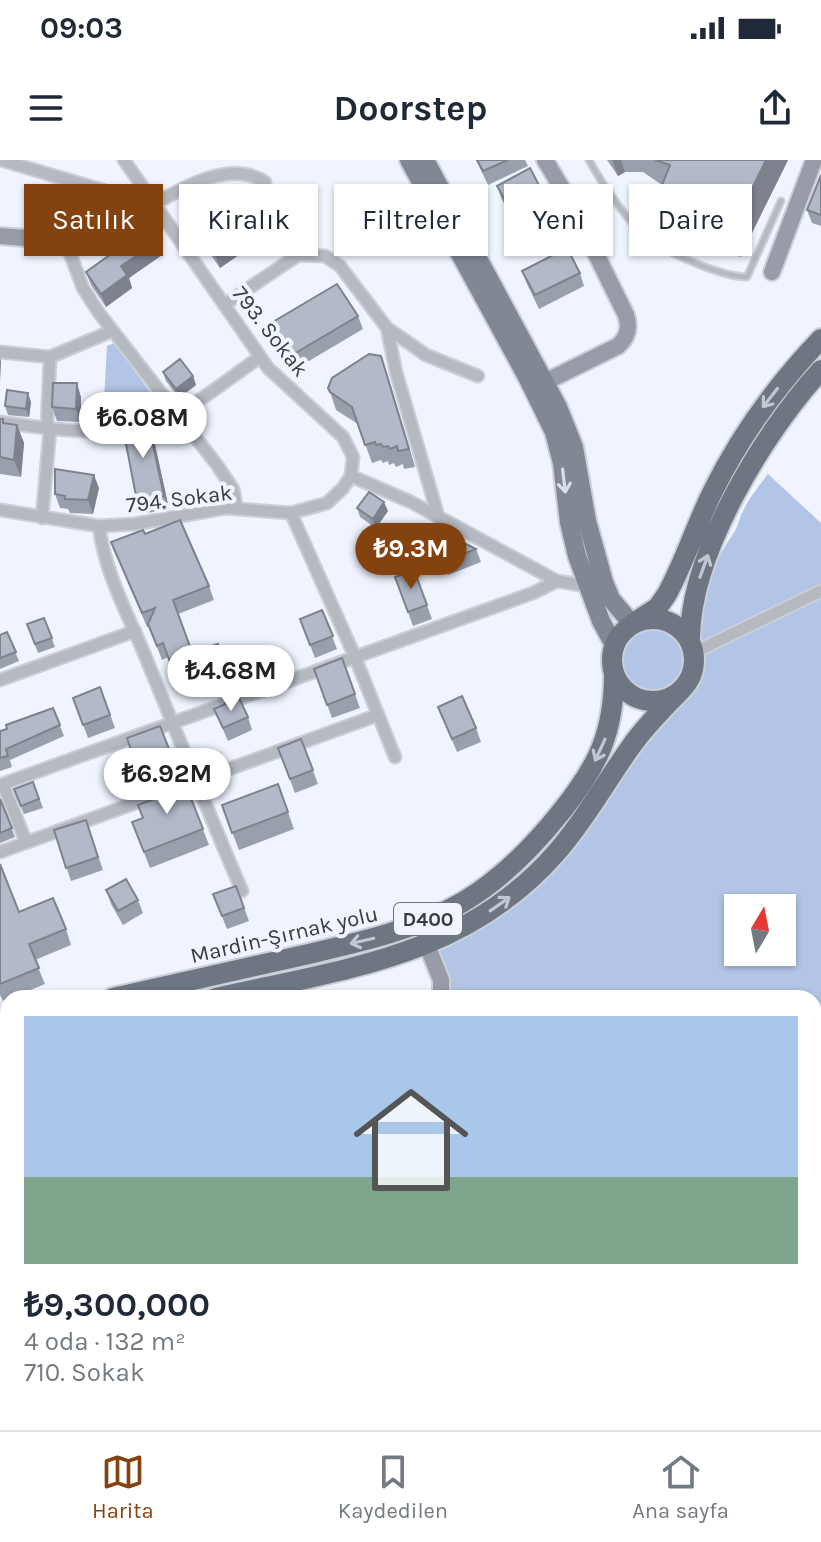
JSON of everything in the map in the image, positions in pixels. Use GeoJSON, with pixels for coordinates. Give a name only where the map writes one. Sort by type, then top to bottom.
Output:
{"type":"FeatureCollection","features":[{"type":"Feature","properties":{"kind":"highway"},"geometry":{"type":"LineString","coordinates":[[682,689],[665,699],[644,700],[626,691],[614,674],[614,645],[632,624],[658,607],[667,594],[711,495],[746,430],[795,366],[821,339]]}},
{"type":"Feature","properties":{"kind":"highway"},"geometry":{"type":"LineString","coordinates":[[250,990],[387,958],[427,945],[485,915],[539,871],[581,821],[636,740],[682,689],[692,672],[689,614],[698,583],[733,501],[765,441],[821,370]]}},
{"type":"Feature","properties":{"kind":"highway"},"geometry":{"type":"LineString","coordinates":[[632,624],[645,619],[671,623],[692,647]]}},
{"type":"Feature","properties":{"kind":"highway","name":"Mardin-Şırnak yolu"},"geometry":{"type":"LineString","coordinates":[[149,990],[375,939],[418,923],[465,900],[527,852],[583,783],[600,754],[610,727],[614,674]]}},
{"type":"Feature","properties":{"kind":"main road"},"geometry":{"type":"LineString","coordinates":[[409,160],[574,447],[587,521],[604,582],[611,599],[632,624]]}},
{"type":"Feature","properties":{"kind":"main road"},"geometry":{"type":"LineString","coordinates":[[425,160],[536,379],[559,449],[569,522],[587,586],[614,645]]}},
{"type":"Feature","properties":{"kind":"street"},"geometry":{"type":"LineString","coordinates":[[1,160],[82,184]]}},
{"type":"Feature","properties":{"kind":"street","name":"793. Sokak"},"geometry":{"type":"LineString","coordinates":[[124,160],[139,184]]}},
{"type":"Feature","properties":{"kind":"street"},"geometry":{"type":"LineString","coordinates":[[772,272],[814,160]]}},
{"type":"Feature","properties":{"kind":"street"},"geometry":{"type":"LineString","coordinates":[[536,379],[618,346],[627,335],[628,327],[626,315],[588,237],[547,163]]}},
{"type":"Feature","properties":{"kind":"street"},"geometry":{"type":"LineString","coordinates":[[163,199],[226,167],[249,170],[265,182]]}},
{"type":"Feature","properties":{"kind":"street","name":"793. Sokak"},"geometry":{"type":"LineString","coordinates":[[163,219],[260,357],[297,396],[343,437],[353,457],[351,476]]}},
{"type":"Feature","properties":{"kind":"street"},"geometry":{"type":"LineString","coordinates":[[0,236],[24,238]]}},
{"type":"Feature","properties":{"kind":"street"},"geometry":{"type":"LineString","coordinates":[[224,305],[292,258],[305,254],[320,255],[333,259],[340,266],[387,328],[426,355],[478,376]]}},
{"type":"Feature","properties":{"kind":"street"},"geometry":{"type":"LineString","coordinates":[[71,256],[88,297],[233,489],[237,509]]}},
{"type":"Feature","properties":{"kind":"street"},"geometry":{"type":"LineString","coordinates":[[387,328],[396,372],[439,519]]}},
{"type":"Feature","properties":{"kind":"street"},"geometry":{"type":"LineString","coordinates":[[0,352],[50,357],[112,331]]}},
{"type":"Feature","properties":{"kind":"street"},"geometry":{"type":"LineString","coordinates":[[42,518],[49,429],[50,357]]}},
{"type":"Feature","properties":{"kind":"street"},"geometry":{"type":"LineString","coordinates":[[0,422],[74,432],[99,431],[154,421],[176,413],[260,357]]}},
{"type":"Feature","properties":{"kind":"street"},"geometry":{"type":"LineString","coordinates":[[351,476],[411,502],[557,581],[587,586]]}},
{"type":"Feature","properties":{"kind":"street","name":"794. Sokak"},"geometry":{"type":"LineString","coordinates":[[0,510],[99,526],[135,524],[216,510],[291,513],[327,503],[351,476]]}},
{"type":"Feature","properties":{"kind":"street"},"geometry":{"type":"LineString","coordinates":[[291,513],[355,657],[395,757]]}},
{"type":"Feature","properties":{"kind":"street"},"geometry":{"type":"LineString","coordinates":[[99,526],[104,562],[242,891]]}},
{"type":"Feature","properties":{"kind":"street"},"geometry":{"type":"LineString","coordinates":[[26,842],[2,784],[533,593],[557,581]]}},
{"type":"Feature","properties":{"kind":"street"},"geometry":{"type":"LineString","coordinates":[[692,647],[821,591]]}},
{"type":"Feature","properties":{"kind":"street"},"geometry":{"type":"LineString","coordinates":[[0,680],[135,631]]}},
{"type":"Feature","properties":{"kind":"street"},"geometry":{"type":"LineString","coordinates":[[0,852],[378,715]]}},
{"type":"Feature","properties":{"kind":"street"},"geometry":{"type":"LineString","coordinates":[[427,945],[441,980],[441,990]]}},
{"type":"Feature","properties":{"kind":"lane"},"geometry":{"type":"LineString","coordinates":[[589,160],[619,205],[647,239],[733,277],[747,277],[781,201]]}},
{"type":"Feature","properties":{"kind":"shaded area"},"geometry":{"type":"Polygon","coordinates":[[[114,343],[164,411],[107,423],[103,419],[107,346],[114,343]]]}},
{"type":"Feature","properties":{"kind":"shaded area"},"geometry":{"type":"Polygon","coordinates":[[[768,474],[821,523],[821,990],[439,990],[431,954],[499,918],[544,880],[587,830],[634,754],[689,694],[698,673],[702,608],[709,578],[745,506],[768,474]]]}},
{"type":"Feature","properties":{"kind":"shaded area"},"geometry":{"type":"Polygon","coordinates":[[[661,627],[682,642],[688,661],[686,674],[678,685],[661,695],[647,695],[630,685],[622,674],[620,654],[630,637],[641,629],[661,627]]]}},
{"type":"Feature","properties":{"kind":"building"},"geometry":{"type":"Polygon","coordinates":[[[477,160],[508,160],[483,171],[477,160]]]}},
{"type":"Feature","properties":{"kind":"building"},"geometry":{"type":"Polygon","coordinates":[[[655,160],[766,160],[752,188],[752,184],[662,184],[670,165],[655,160]]]}},
{"type":"Feature","properties":{"kind":"building"},"geometry":{"type":"Polygon","coordinates":[[[530,168],[538,184],[504,184],[504,198],[497,186],[530,168]]]}},
{"type":"Feature","properties":{"kind":"building"},"geometry":{"type":"Polygon","coordinates":[[[821,175],[821,215],[807,210],[821,175]]]}},
{"type":"Feature","properties":{"kind":"building"},"geometry":{"type":"Polygon","coordinates":[[[108,256],[136,256],[121,266],[127,275],[101,294],[86,272],[108,256]]]}},
{"type":"Feature","properties":{"kind":"building"},"geometry":{"type":"Polygon","coordinates":[[[551,256],[571,256],[580,273],[535,295],[522,271],[551,256]]]}},
{"type":"Feature","properties":{"kind":"building"},"geometry":{"type":"Polygon","coordinates":[[[337,284],[358,316],[287,358],[266,326],[337,284]]]}},
{"type":"Feature","properties":{"kind":"building"},"geometry":{"type":"Polygon","coordinates":[[[369,354],[381,356],[409,449],[398,451],[397,446],[390,449],[375,442],[365,445],[352,407],[328,388],[332,378],[369,354]]]}},
{"type":"Feature","properties":{"kind":"building"},"geometry":{"type":"Polygon","coordinates":[[[180,359],[193,376],[176,389],[163,372],[180,359]]]}},
{"type":"Feature","properties":{"kind":"building"},"geometry":{"type":"Polygon","coordinates":[[[53,383],[77,383],[76,409],[52,407],[53,383]]]}},
{"type":"Feature","properties":{"kind":"building"},"geometry":{"type":"Polygon","coordinates":[[[7,390],[28,393],[26,409],[5,406],[7,390]]]}},
{"type":"Feature","properties":{"kind":"building"},"geometry":{"type":"Polygon","coordinates":[[[147,418],[164,496],[137,501],[122,423],[147,418]]]}},
{"type":"Feature","properties":{"kind":"building"},"geometry":{"type":"Polygon","coordinates":[[[0,419],[3,423],[17,425],[14,460],[0,457],[0,419]]]}},
{"type":"Feature","properties":{"kind":"building"},"geometry":{"type":"Polygon","coordinates":[[[55,469],[94,475],[88,500],[65,499],[65,496],[55,494],[55,469]]]}},
{"type":"Feature","properties":{"kind":"building"},"geometry":{"type":"Polygon","coordinates":[[[369,492],[384,502],[373,519],[357,508],[369,492]]]}},
{"type":"Feature","properties":{"kind":"building"},"geometry":{"type":"Polygon","coordinates":[[[180,520],[209,586],[173,600],[192,652],[218,644],[226,666],[209,672],[205,661],[174,673],[163,643],[157,646],[148,624],[155,608],[142,613],[111,542],[143,530],[145,534],[180,520]]]}},
{"type":"Feature","properties":{"kind":"building"},"geometry":{"type":"Polygon","coordinates":[[[429,526],[476,549],[443,562],[429,526]]]}},
{"type":"Feature","properties":{"kind":"building"},"geometry":{"type":"Polygon","coordinates":[[[414,570],[427,605],[408,612],[395,577],[414,570]]]}},
{"type":"Feature","properties":{"kind":"building"},"geometry":{"type":"Polygon","coordinates":[[[322,610],[333,636],[310,645],[300,619],[322,610]]]}},
{"type":"Feature","properties":{"kind":"building"},"geometry":{"type":"Polygon","coordinates":[[[44,618],[52,638],[35,644],[27,624],[44,618]]]}},
{"type":"Feature","properties":{"kind":"building"},"geometry":{"type":"Polygon","coordinates":[[[7,632],[16,652],[0,658],[0,635],[7,632]]]}},
{"type":"Feature","properties":{"kind":"building"},"geometry":{"type":"Polygon","coordinates":[[[342,658],[355,694],[327,705],[314,669],[342,658]]]}},
{"type":"Feature","properties":{"kind":"building"},"geometry":{"type":"Polygon","coordinates":[[[100,687],[110,715],[83,725],[73,698],[100,687]]]}},
{"type":"Feature","properties":{"kind":"building"},"geometry":{"type":"Polygon","coordinates":[[[462,696],[476,728],[452,739],[438,707],[462,696]]]}},
{"type":"Feature","properties":{"kind":"building"},"geometry":{"type":"Polygon","coordinates":[[[239,698],[248,717],[223,728],[214,709],[239,698]]]}},
{"type":"Feature","properties":{"kind":"building"},"geometry":{"type":"Polygon","coordinates":[[[53,708],[60,725],[6,749],[8,756],[0,758],[0,731],[7,729],[6,725],[53,708]]]}},
{"type":"Feature","properties":{"kind":"building"},"geometry":{"type":"Polygon","coordinates":[[[160,726],[169,749],[135,762],[127,738],[160,726]]]}},
{"type":"Feature","properties":{"kind":"building"},"geometry":{"type":"Polygon","coordinates":[[[301,739],[313,770],[290,779],[278,748],[301,739]]]}},
{"type":"Feature","properties":{"kind":"building"},"geometry":{"type":"Polygon","coordinates":[[[183,778],[203,829],[144,852],[132,822],[143,818],[138,805],[154,799],[150,791],[183,778]]]}},
{"type":"Feature","properties":{"kind":"building"},"geometry":{"type":"Polygon","coordinates":[[[33,782],[39,799],[21,806],[14,789],[33,782]]]}},
{"type":"Feature","properties":{"kind":"building"},"geometry":{"type":"Polygon","coordinates":[[[278,784],[288,812],[232,833],[222,805],[278,784]]]}},
{"type":"Feature","properties":{"kind":"building"},"geometry":{"type":"Polygon","coordinates":[[[0,799],[12,828],[0,833],[0,799]]]}},
{"type":"Feature","properties":{"kind":"building"},"geometry":{"type":"Polygon","coordinates":[[[86,820],[98,857],[66,868],[54,830],[86,820]]]}},
{"type":"Feature","properties":{"kind":"building"},"geometry":{"type":"Polygon","coordinates":[[[0,864],[19,912],[53,898],[66,929],[29,944],[39,968],[0,984],[0,864]]]}},
{"type":"Feature","properties":{"kind":"building"},"geometry":{"type":"Polygon","coordinates":[[[126,879],[138,900],[118,911],[106,890],[126,879]]]}},
{"type":"Feature","properties":{"kind":"building"},"geometry":{"type":"Polygon","coordinates":[[[236,886],[244,908],[222,916],[213,894],[236,886]]]}}]}
